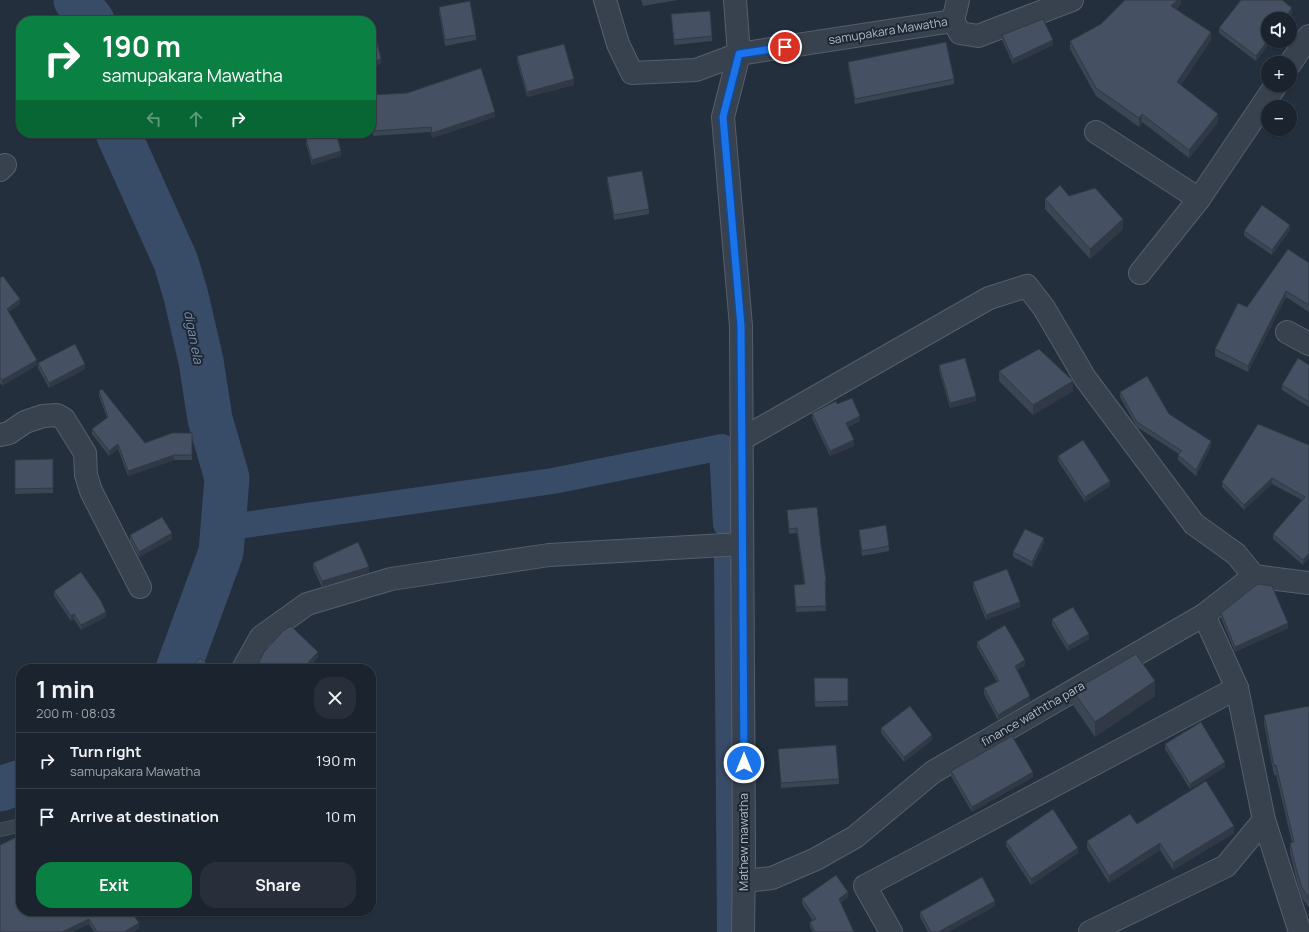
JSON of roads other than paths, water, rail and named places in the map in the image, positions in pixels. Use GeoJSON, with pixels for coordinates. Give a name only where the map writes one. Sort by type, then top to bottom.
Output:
{"type":"FeatureCollection","features":[{"type":"Feature","properties":{"kind":"street"},"geometry":{"type":"LineString","coordinates":[[605,0],[618,44],[632,72],[696,70],[739,54]]}},
{"type":"Feature","properties":{"kind":"street","name":"Mathew mawatha"},"geometry":{"type":"LineString","coordinates":[[735,0],[739,54],[723,117],[741,326],[743,932]]}},
{"type":"Feature","properties":{"kind":"street"},"geometry":{"type":"LineString","coordinates":[[953,21],[958,0]]}},
{"type":"Feature","properties":{"kind":"street","name":"samupakara Mawatha"},"geometry":{"type":"LineString","coordinates":[[739,54],[953,21],[960,33],[978,36],[1072,0]]}},
{"type":"Feature","properties":{"kind":"street"},"geometry":{"type":"LineString","coordinates":[[1295,56],[1309,36]]}},
{"type":"Feature","properties":{"kind":"street"},"geometry":{"type":"LineString","coordinates":[[1140,273],[1199,199],[1271,92]]}},
{"type":"Feature","properties":{"kind":"street"},"geometry":{"type":"LineString","coordinates":[[1096,132],[1199,199]]}},
{"type":"Feature","properties":{"kind":"street"},"geometry":{"type":"LineString","coordinates":[[742,439],[989,298],[1027,286],[1044,308],[1085,378],[1194,524],[1236,554],[1254,576],[1309,583]]}},
{"type":"Feature","properties":{"kind":"street"},"geometry":{"type":"LineString","coordinates":[[1287,332],[1309,344]]}},
{"type":"Feature","properties":{"kind":"street"},"geometry":{"type":"LineString","coordinates":[[0,435],[8,433],[25,422],[43,416],[57,415],[64,419],[85,453],[86,474],[91,491],[140,587]]}},
{"type":"Feature","properties":{"kind":"street"},"geometry":{"type":"LineString","coordinates":[[246,664],[261,637],[307,604],[392,579],[549,555],[742,544]]}},
{"type":"Feature","properties":{"kind":"street","name":"finance waththa para"},"geometry":{"type":"LineString","coordinates":[[744,881],[772,878],[816,859],[855,837],[933,772],[1204,615],[1254,576]]}},
{"type":"Feature","properties":{"kind":"street"},"geometry":{"type":"LineString","coordinates":[[1204,615],[1237,688],[1264,820],[1300,932]]}},
{"type":"Feature","properties":{"kind":"street"},"geometry":{"type":"LineString","coordinates":[[890,932],[865,886],[1237,688]]}},
{"type":"Feature","properties":{"kind":"street"},"geometry":{"type":"LineString","coordinates":[[1090,932],[1226,866],[1264,820]]}},
{"type":"Feature","properties":{"kind":"lane"},"geometry":{"type":"LineString","coordinates":[[0,830],[16,826]]}},
{"type":"Feature","properties":{"kind":"waterway","name":"digan ela"},"geometry":{"type":"LineString","coordinates":[[76,0],[88,16]]}},
{"type":"Feature","properties":{"kind":"waterway","name":"digan ela"},"geometry":{"type":"LineString","coordinates":[[120,138],[176,262],[186,296],[201,361],[210,419],[227,478],[221,552],[180,664]]}},
{"type":"Feature","properties":{"kind":"waterway"},"geometry":{"type":"LineString","coordinates":[[223,528],[553,481],[722,447],[726,524]]}},
{"type":"Feature","properties":{"kind":"waterway"},"geometry":{"type":"LineString","coordinates":[[727,556],[730,932]]}},
{"type":"Feature","properties":{"kind":"waterway"},"geometry":{"type":"LineString","coordinates":[[0,789],[16,784]]}}]}
